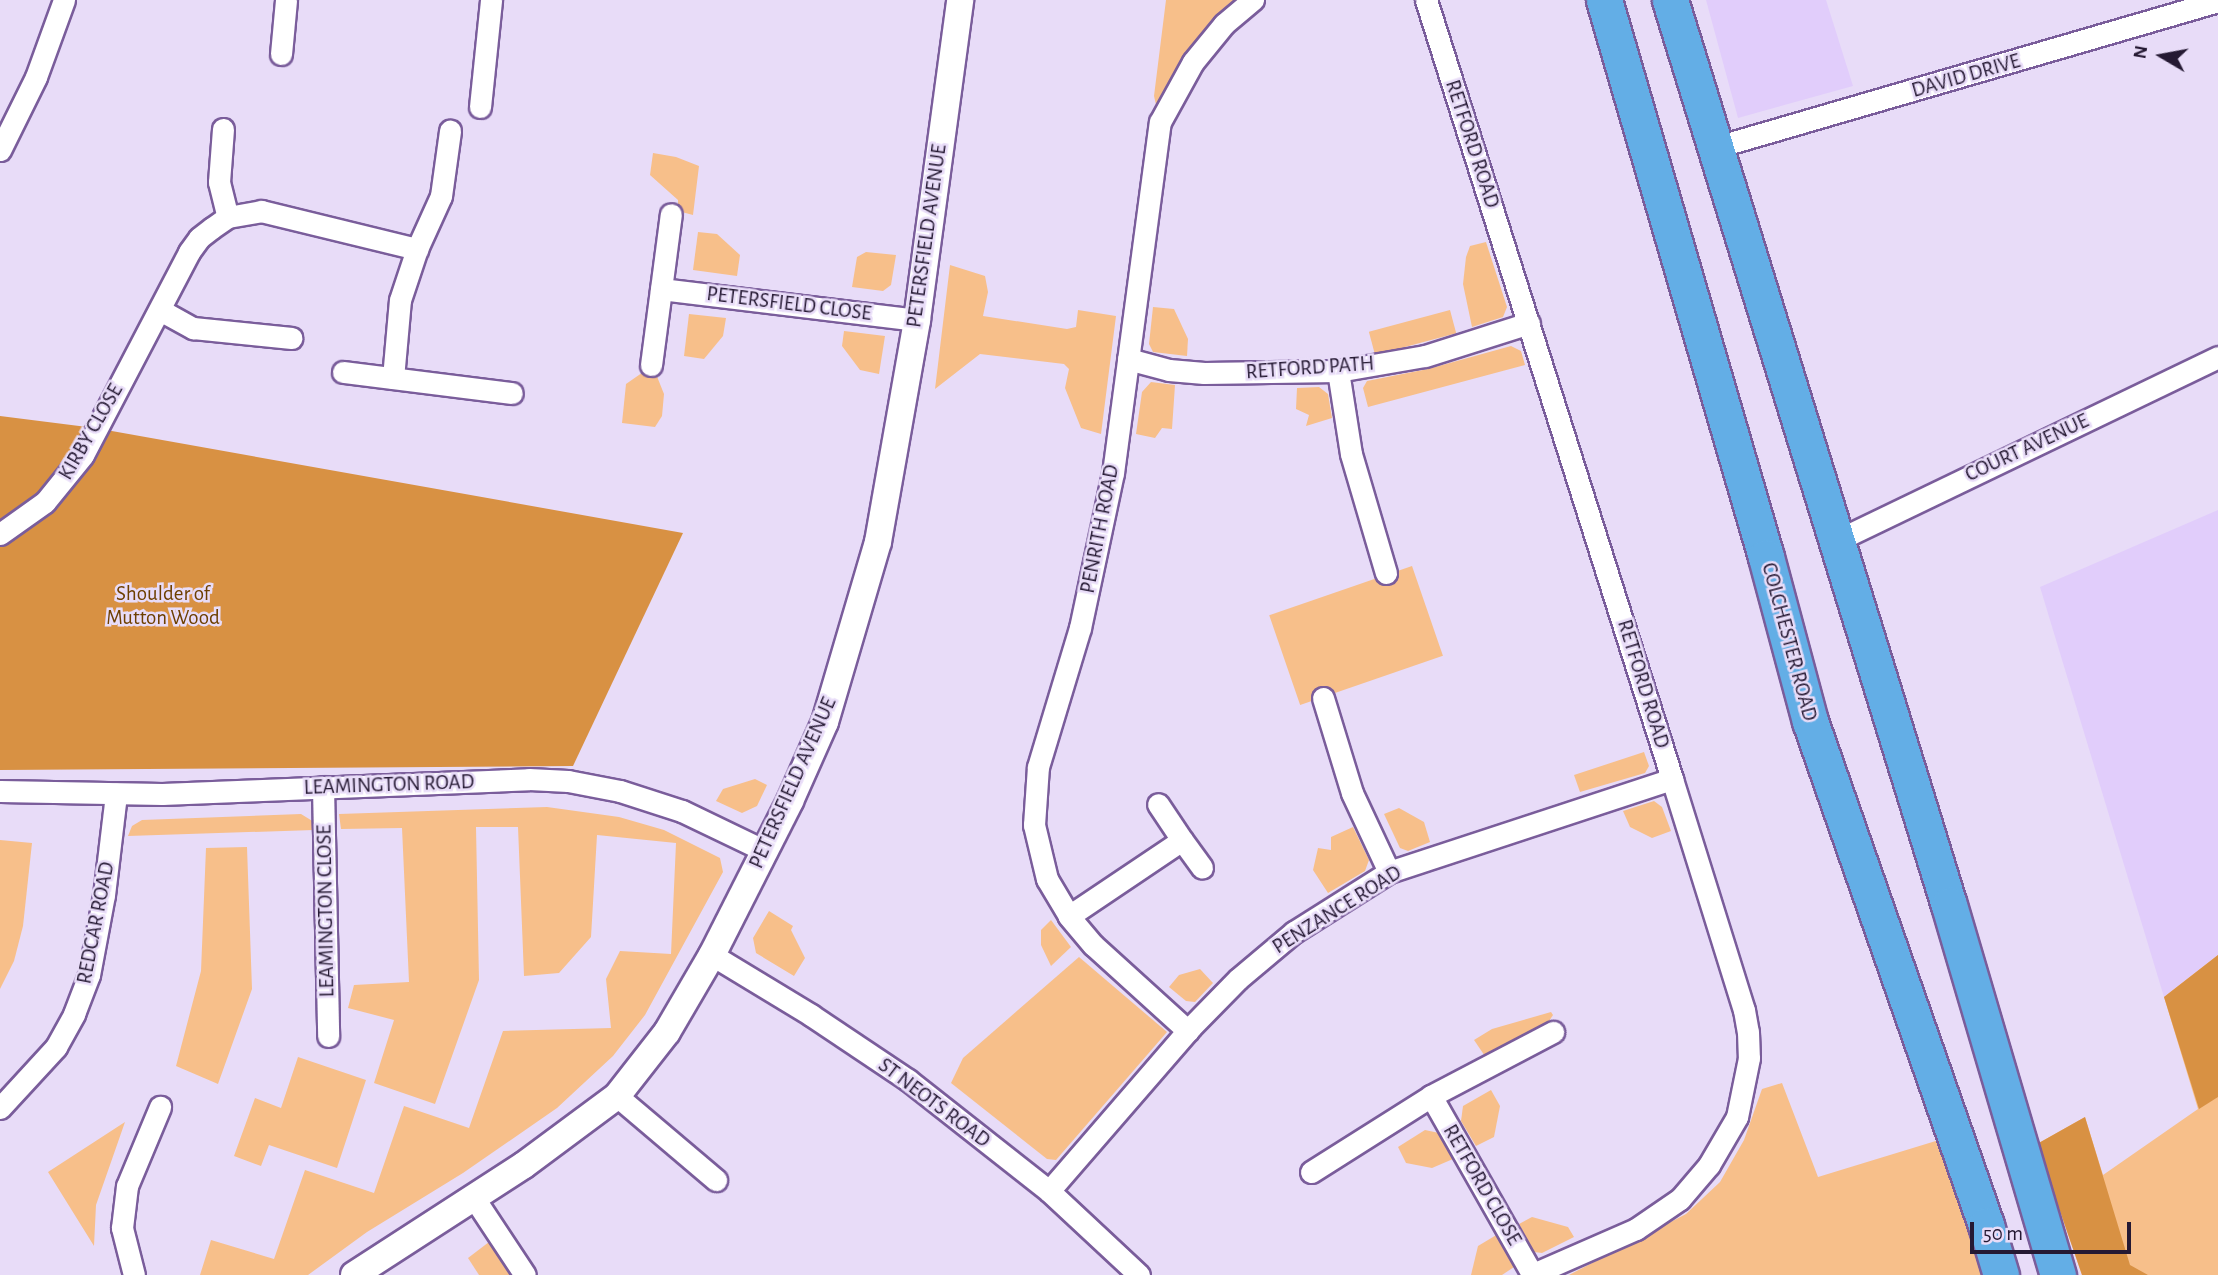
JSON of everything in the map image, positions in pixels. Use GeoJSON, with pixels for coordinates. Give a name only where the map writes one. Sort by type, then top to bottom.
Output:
{"type":"FeatureCollection","features":[{"type":"Feature","properties":{"kind":"highway","name":"COLCHESTER ROAD"},"geometry":{"type":"LineString","coordinates":[[1604,0],[1766,557],[1810,721],[1986,1224],[2001,1275]]}},
{"type":"Feature","properties":{"kind":"highway"},"geometry":{"type":"LineString","coordinates":[[1670,0],[1713,148],[1949,905],[2059,1275]]}},
{"type":"Feature","properties":{"kind":"street"},"geometry":{"type":"LineString","coordinates":[[0,150],[36,77],[64,0]]}},
{"type":"Feature","properties":{"kind":"street"},"geometry":{"type":"LineString","coordinates":[[281,54],[286,0]]}},
{"type":"Feature","properties":{"kind":"street"},"geometry":{"type":"LineString","coordinates":[[480,107],[491,0]]}},
{"type":"Feature","properties":{"kind":"street","name":"PETERSFIELD AVENUE"},"geometry":{"type":"LineString","coordinates":[[354,1275],[524,1165],[617,1096],[667,1032],[712,955],[765,851],[825,722],[852,639],[878,541],[916,320],[960,0]]}},
{"type":"Feature","properties":{"kind":"street","name":"PENRITH ROAD"},"geometry":{"type":"LineString","coordinates":[[1188,1031],[1093,945],[1069,916],[1047,879],[1034,825],[1038,767],[1067,675],[1090,582],[1112,473],[1160,122],[1193,62],[1224,23],[1253,0]]}},
{"type":"Feature","properties":{"kind":"street","name":"RETFORD ROAD"},"geometry":{"type":"LineString","coordinates":[[1426,0],[1744,1010],[1749,1058],[1737,1117],[1709,1165],[1679,1199],[1651,1221],[1532,1275]]}},
{"type":"Feature","properties":{"kind":"street","name":"DAVID DRIVE"},"geometry":{"type":"LineString","coordinates":[[1713,148],[2218,1]]}},
{"type":"Feature","properties":{"kind":"street"},"geometry":{"type":"LineString","coordinates":[[223,130],[219,182],[228,217]]}},
{"type":"Feature","properties":{"kind":"street"},"geometry":{"type":"LineString","coordinates":[[393,378],[400,300],[417,249],[441,196],[450,131]]}},
{"type":"Feature","properties":{"kind":"street","name":"KIRBY CLOSE"},"geometry":{"type":"LineString","coordinates":[[0,534],[45,502],[83,455],[199,238],[228,217],[261,211],[274,213],[417,249]]}},
{"type":"Feature","properties":{"kind":"street"},"geometry":{"type":"LineString","coordinates":[[651,365],[671,214]]}},
{"type":"Feature","properties":{"kind":"street","name":"PETERSFIELD CLOSE"},"geometry":{"type":"LineString","coordinates":[[661,289],[916,320]]}},
{"type":"Feature","properties":{"kind":"street"},"geometry":{"type":"LineString","coordinates":[[160,310],[193,328],[291,338]]}},
{"type":"Feature","properties":{"kind":"street","name":"RETFORD PATH"},"geometry":{"type":"LineString","coordinates":[[1128,359],[1169,370],[1204,373],[1338,371],[1425,356],[1529,323]]}},
{"type":"Feature","properties":{"kind":"street","name":"COURT AVENUE"},"geometry":{"type":"LineString","coordinates":[[1836,541],[2218,357]]}},
{"type":"Feature","properties":{"kind":"street"},"geometry":{"type":"LineString","coordinates":[[1338,371],[1351,454],[1386,573]]}},
{"type":"Feature","properties":{"kind":"street"},"geometry":{"type":"LineString","coordinates":[[343,372],[512,393]]}},
{"type":"Feature","properties":{"kind":"street"},"geometry":{"type":"LineString","coordinates":[[1323,698],[1353,793],[1389,873]]}},
{"type":"Feature","properties":{"kind":"street","name":"LEAMINGTON ROAD"},"geometry":{"type":"LineString","coordinates":[[0,791],[116,794],[528,779],[568,781],[630,794],[682,811],[765,851]]}},
{"type":"Feature","properties":{"kind":"street","name":"PENZANCE ROAD"},"geometry":{"type":"LineString","coordinates":[[1049,1191],[1188,1031],[1238,979],[1294,932],[1389,873],[1672,779]]}},
{"type":"Feature","properties":{"kind":"street","name":"LEAMINGTON CLOSE"},"geometry":{"type":"LineString","coordinates":[[323,787],[328,1036]]}},
{"type":"Feature","properties":{"kind":"street","name":"REDCAR ROAD"},"geometry":{"type":"LineString","coordinates":[[0,1108],[56,1047],[74,1014],[89,975],[104,895],[116,794]]}},
{"type":"Feature","properties":{"kind":"street"},"geometry":{"type":"LineString","coordinates":[[1158,804],[1202,868]]}},
{"type":"Feature","properties":{"kind":"street"},"geometry":{"type":"LineString","coordinates":[[1069,916],[1182,840]]}},
{"type":"Feature","properties":{"kind":"street","name":"ST NEOTS ROAD"},"geometry":{"type":"LineString","coordinates":[[712,955],[811,1015],[908,1080],[1049,1191],[1139,1275]]}},
{"type":"Feature","properties":{"kind":"street"},"geometry":{"type":"LineString","coordinates":[[1311,1172],[1431,1096],[1553,1032]]}},
{"type":"Feature","properties":{"kind":"street"},"geometry":{"type":"LineString","coordinates":[[617,1096],[716,1180]]}},
{"type":"Feature","properties":{"kind":"street","name":"RETFORD CLOSE"},"geometry":{"type":"LineString","coordinates":[[1431,1096],[1532,1275]]}},
{"type":"Feature","properties":{"kind":"street"},"geometry":{"type":"LineString","coordinates":[[134,1275],[122,1228],[127,1186],[160,1107]]}},
{"type":"Feature","properties":{"kind":"street"},"geometry":{"type":"LineString","coordinates":[[474,1198],[525,1275]]}},
{"type":"Feature","properties":{"kind":"shaded area"},"geometry":{"type":"Polygon","coordinates":[[[1166,0],[1253,0],[1160,122],[1154,96],[1166,0]]]}},
{"type":"Feature","properties":{"kind":"shaded area"},"geometry":{"type":"Polygon","coordinates":[[[1706,0],[1826,0],[1853,86],[1738,118],[1706,0]]]}},
{"type":"Feature","properties":{"kind":"shaded area"},"geometry":{"type":"Polygon","coordinates":[[[653,153],[676,157],[699,166],[693,215],[678,211],[678,200],[650,175],[653,153]]]}},
{"type":"Feature","properties":{"kind":"shaded area"},"geometry":{"type":"Polygon","coordinates":[[[698,232],[717,234],[740,255],[737,276],[693,270],[698,232]]]}},
{"type":"Feature","properties":{"kind":"shaded area"},"geometry":{"type":"Polygon","coordinates":[[[1486,242],[1507,307],[1503,317],[1472,327],[1463,284],[1466,257],[1470,246],[1486,242]]]}},
{"type":"Feature","properties":{"kind":"shaded area"},"geometry":{"type":"Polygon","coordinates":[[[866,252],[896,255],[891,285],[883,291],[852,287],[857,257],[866,252]]]}},
{"type":"Feature","properties":{"kind":"shaded area"},"geometry":{"type":"Polygon","coordinates":[[[950,265],[985,276],[988,292],[983,316],[1067,329],[1076,327],[1078,310],[1116,316],[1101,434],[1081,428],[1065,388],[1069,369],[1064,364],[980,354],[935,389],[950,265]]]}},
{"type":"Feature","properties":{"kind":"shaded area"},"geometry":{"type":"Polygon","coordinates":[[[1153,307],[1174,309],[1188,339],[1187,356],[1153,352],[1149,344],[1153,307]]]}},
{"type":"Feature","properties":{"kind":"shaded area"},"geometry":{"type":"Polygon","coordinates":[[[1450,310],[1456,333],[1375,355],[1369,332],[1450,310]]]}},
{"type":"Feature","properties":{"kind":"shaded area"},"geometry":{"type":"Polygon","coordinates":[[[689,314],[726,318],[723,336],[704,359],[684,356],[689,314]]]}},
{"type":"Feature","properties":{"kind":"shaded area"},"geometry":{"type":"Polygon","coordinates":[[[844,331],[885,336],[879,374],[860,370],[842,346],[844,331]]]}},
{"type":"Feature","properties":{"kind":"shaded area"},"geometry":{"type":"Polygon","coordinates":[[[1511,346],[1521,351],[1525,365],[1368,407],[1363,388],[1367,381],[1428,369],[1511,346]]]}},
{"type":"Feature","properties":{"kind":"shaded area"},"geometry":{"type":"Polygon","coordinates":[[[649,368],[654,369],[664,394],[662,416],[655,427],[622,423],[626,384],[649,368]]]}},
{"type":"Feature","properties":{"kind":"shaded area"},"geometry":{"type":"Polygon","coordinates":[[[1151,382],[1175,385],[1172,429],[1162,428],[1155,438],[1136,434],[1142,392],[1151,382]]]}},
{"type":"Feature","properties":{"kind":"shaded area"},"geometry":{"type":"Polygon","coordinates":[[[1319,387],[1328,394],[1332,418],[1306,426],[1309,415],[1296,409],[1297,388],[1319,387]]]}},
{"type":"Feature","properties":{"kind":"shaded area"},"geometry":{"type":"Polygon","coordinates":[[[2218,510],[2218,955],[2164,997],[2040,587],[2218,510]]]}},
{"type":"Feature","properties":{"kind":"shaded area"},"geometry":{"type":"Polygon","coordinates":[[[1412,566],[1443,656],[1300,705],[1269,615],[1412,566]]]}},
{"type":"Feature","properties":{"kind":"shaded area"},"geometry":{"type":"Polygon","coordinates":[[[1644,752],[1649,766],[1645,773],[1580,792],[1574,775],[1644,752]]]}},
{"type":"Feature","properties":{"kind":"shaded area"},"geometry":{"type":"Polygon","coordinates":[[[755,779],[767,785],[757,806],[742,813],[716,801],[723,789],[755,779]]]}},
{"type":"Feature","properties":{"kind":"shaded area"},"geometry":{"type":"Polygon","coordinates":[[[1654,801],[1662,807],[1671,831],[1652,838],[1630,827],[1623,811],[1654,801]]]}},
{"type":"Feature","properties":{"kind":"shaded area"},"geometry":{"type":"Polygon","coordinates":[[[547,807],[619,817],[664,830],[720,858],[723,872],[645,1015],[613,1056],[557,1108],[463,1173],[367,1232],[308,1275],[200,1275],[211,1240],[274,1259],[305,1170],[374,1193],[404,1106],[469,1128],[503,1031],[611,1028],[606,979],[620,951],[671,954],[676,843],[597,835],[591,937],[559,973],[524,976],[518,827],[476,827],[479,980],[435,1104],[374,1083],[394,1020],[348,1008],[354,985],[409,982],[402,828],[341,829],[339,814],[547,807]]]}},
{"type":"Feature","properties":{"kind":"shaded area"},"geometry":{"type":"Polygon","coordinates":[[[1399,808],[1424,822],[1430,842],[1408,851],[1400,848],[1384,814],[1399,808]]]}},
{"type":"Feature","properties":{"kind":"shaded area"},"geometry":{"type":"Polygon","coordinates":[[[301,814],[314,822],[314,830],[128,836],[132,826],[142,820],[301,814]]]}},
{"type":"Feature","properties":{"kind":"shaded area"},"geometry":{"type":"Polygon","coordinates":[[[1353,827],[1369,860],[1365,871],[1328,893],[1313,870],[1318,848],[1331,850],[1331,837],[1353,827]]]}},
{"type":"Feature","properties":{"kind":"shaded area"},"geometry":{"type":"Polygon","coordinates":[[[0,840],[32,843],[23,926],[14,961],[0,989],[0,840]]]}},
{"type":"Feature","properties":{"kind":"shaded area"},"geometry":{"type":"Polygon","coordinates":[[[247,847],[252,989],[218,1084],[176,1066],[201,971],[206,848],[247,847]]]}},
{"type":"Feature","properties":{"kind":"shaded area"},"geometry":{"type":"Polygon","coordinates":[[[769,911],[793,926],[791,930],[805,958],[794,976],[756,953],[753,938],[769,911]]]}},
{"type":"Feature","properties":{"kind":"shaded area"},"geometry":{"type":"Polygon","coordinates":[[[1051,920],[1071,947],[1051,966],[1041,945],[1041,930],[1051,920]]]}},
{"type":"Feature","properties":{"kind":"shaded area"},"geometry":{"type":"Polygon","coordinates":[[[2218,955],[2218,1275],[2082,1275],[2037,1144],[2085,1117],[2103,1175],[2198,1109],[2164,997],[2218,955]]]}},
{"type":"Feature","properties":{"kind":"shaded area"},"geometry":{"type":"Polygon","coordinates":[[[1079,957],[1167,1032],[1056,1160],[1047,1159],[951,1083],[963,1058],[1079,957]]]}},
{"type":"Feature","properties":{"kind":"shaded area"},"geometry":{"type":"Polygon","coordinates":[[[1200,969],[1213,983],[1195,1002],[1186,1001],[1169,987],[1179,975],[1200,969]]]}},
{"type":"Feature","properties":{"kind":"shaded area"},"geometry":{"type":"Polygon","coordinates":[[[1551,1012],[1553,1015],[1536,1041],[1491,1065],[1474,1040],[1492,1029],[1551,1012]]]}},
{"type":"Feature","properties":{"kind":"shaded area"},"geometry":{"type":"Polygon","coordinates":[[[298,1057],[366,1080],[337,1168],[269,1145],[261,1166],[234,1156],[255,1098],[281,1108],[298,1057]]]}},
{"type":"Feature","properties":{"kind":"shaded area"},"geometry":{"type":"Polygon","coordinates":[[[1782,1083],[1818,1177],[1939,1140],[1982,1275],[1569,1275],[1686,1214],[1720,1182],[1744,1140],[1762,1089],[1782,1083]]]}},
{"type":"Feature","properties":{"kind":"shaded area"},"geometry":{"type":"Polygon","coordinates":[[[1491,1090],[1500,1106],[1494,1137],[1476,1146],[1461,1121],[1463,1106],[1491,1090]]]}},
{"type":"Feature","properties":{"kind":"shaded area"},"geometry":{"type":"Polygon","coordinates":[[[125,1122],[96,1205],[94,1246],[48,1172],[125,1122]]]}},
{"type":"Feature","properties":{"kind":"shaded area"},"geometry":{"type":"Polygon","coordinates":[[[1425,1130],[1439,1133],[1453,1159],[1432,1168],[1406,1163],[1398,1147],[1425,1130]]]}},
{"type":"Feature","properties":{"kind":"shaded area"},"geometry":{"type":"Polygon","coordinates":[[[1532,1217],[1568,1227],[1574,1237],[1542,1253],[1534,1252],[1519,1224],[1532,1217]]]}},
{"type":"Feature","properties":{"kind":"shaded area"},"geometry":{"type":"Polygon","coordinates":[[[1498,1234],[1514,1267],[1502,1275],[1471,1275],[1478,1246],[1498,1234]]]}},
{"type":"Feature","properties":{"kind":"shaded area"},"geometry":{"type":"Polygon","coordinates":[[[489,1242],[510,1275],[479,1275],[468,1258],[489,1242]]]}},
{"type":"Feature","properties":{"kind":"green space","name":"Shoulder of Mutton Wood"},"geometry":{"type":"Polygon","coordinates":[[[0,416],[95,428],[683,533],[573,766],[0,770],[0,416]]]}},
{"type":"Feature","properties":{"kind":"green space"},"geometry":{"type":"Polygon","coordinates":[[[2218,955],[2218,1097],[2199,1109],[2164,997],[2218,955]]]}},
{"type":"Feature","properties":{"kind":"green space"},"geometry":{"type":"Polygon","coordinates":[[[2085,1117],[2130,1265],[2148,1275],[2082,1275],[2037,1144],[2085,1117]]]}}]}
